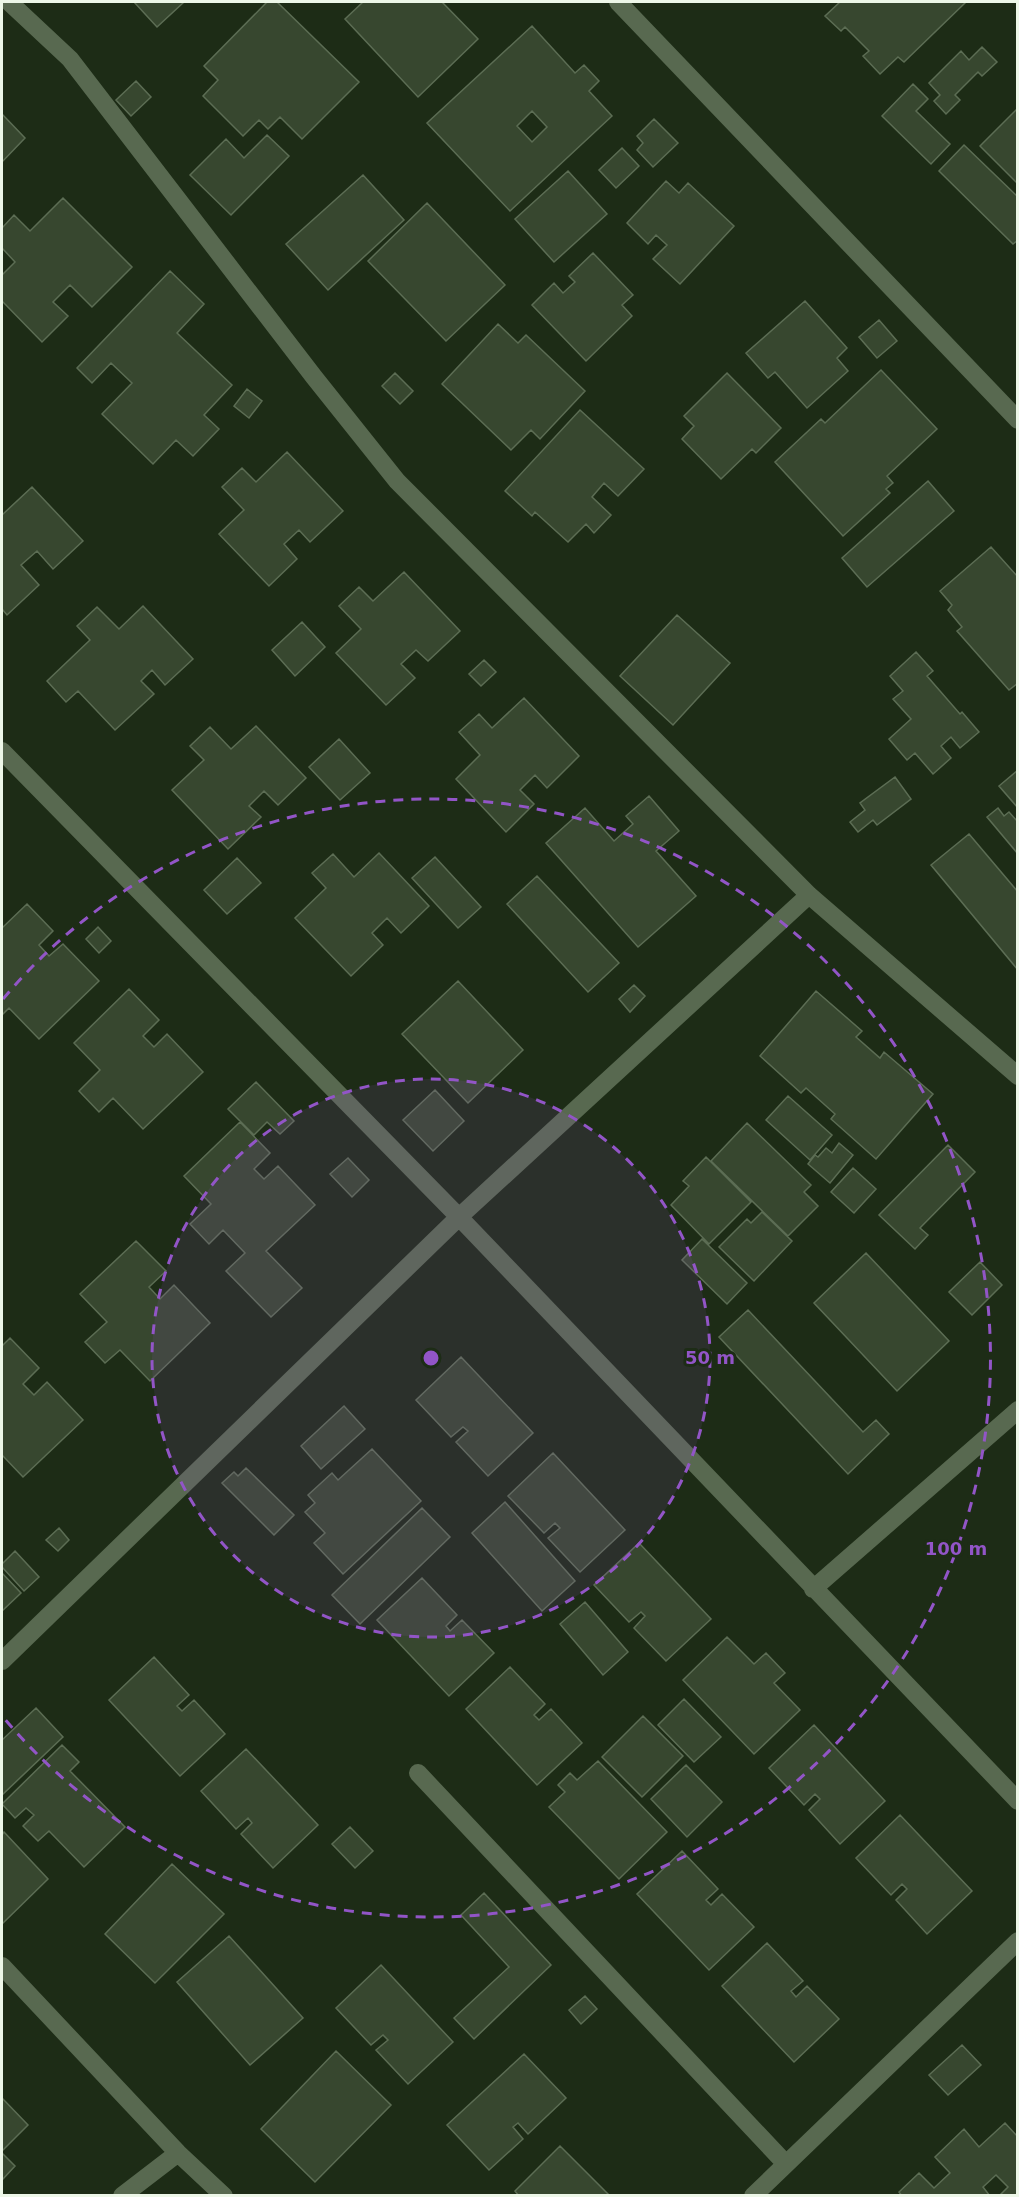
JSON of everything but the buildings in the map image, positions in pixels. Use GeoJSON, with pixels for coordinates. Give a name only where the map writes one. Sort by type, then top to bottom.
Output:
{"type":"FeatureCollection","features":[{"type":"Feature","properties":{"kind":"street"},"geometry":{"type":"LineString","coordinates":[[9,2],[70,59],[397,482],[809,895],[1017,1076]]}},
{"type":"Feature","properties":{"kind":"street"},"geometry":{"type":"LineString","coordinates":[[618,2],[1017,420]]}},
{"type":"Feature","properties":{"kind":"street"},"geometry":{"type":"LineString","coordinates":[[2,751],[459,1217],[1017,1801]]}},
{"type":"Feature","properties":{"kind":"street"},"geometry":{"type":"LineString","coordinates":[[2,1661],[459,1217],[809,895]]}},
{"type":"Feature","properties":{"kind":"street"},"geometry":{"type":"LineString","coordinates":[[813,1589],[1017,1410]]}},
{"type":"Feature","properties":{"kind":"street"},"geometry":{"type":"LineString","coordinates":[[418,1773],[786,2164]]}},
{"type":"Feature","properties":{"kind":"street"},"geometry":{"type":"LineString","coordinates":[[753,2196],[1017,1941]]}},
{"type":"Feature","properties":{"kind":"street"},"geometry":{"type":"LineString","coordinates":[[2,1966],[178,2153],[224,2196]]}},
{"type":"Feature","properties":{"kind":"street"},"geometry":{"type":"LineString","coordinates":[[122,2196],[178,2153]]}}]}
